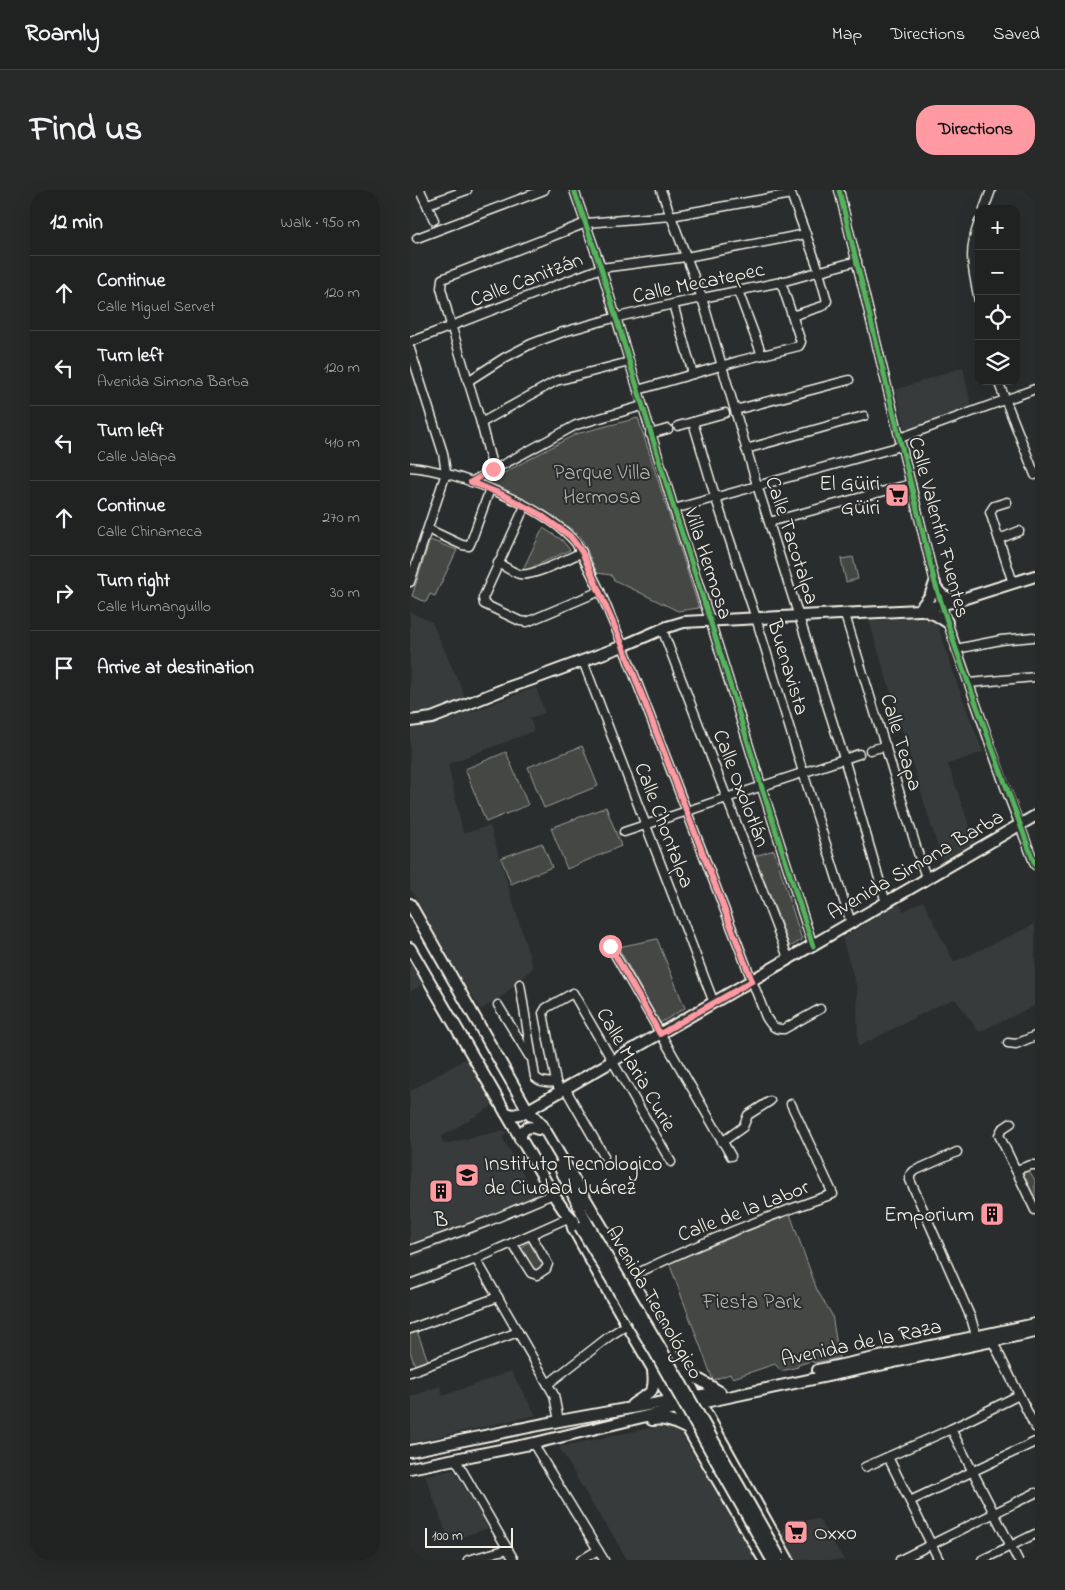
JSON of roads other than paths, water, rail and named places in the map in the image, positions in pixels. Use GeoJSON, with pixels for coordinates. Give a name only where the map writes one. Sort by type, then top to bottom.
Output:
{"type":"FeatureCollection","features":[{"type":"Feature","properties":{"kind":"main road"},"geometry":{"type":"LineString","coordinates":[[919,610],[956,601],[1035,576]]}},
{"type":"Feature","properties":{"kind":"main road"},"geometry":{"type":"LineString","coordinates":[[919,610],[936,586],[942,595],[956,601]]}},
{"type":"Feature","properties":{"kind":"main road"},"geometry":{"type":"LineString","coordinates":[[410,721],[432,718],[684,622],[919,610],[929,611],[947,622]]}},
{"type":"Feature","properties":{"kind":"main road","name":"Avenida Simona Barba"},"geometry":{"type":"LineString","coordinates":[[528,1110],[561,1087],[612,1062],[1035,816]]}},
{"type":"Feature","properties":{"kind":"main road","name":"Avenida Tecnológico"},"geometry":{"type":"LineString","coordinates":[[410,904],[558,1165],[583,1225],[656,1354],[780,1559]]}},
{"type":"Feature","properties":{"kind":"main road","name":"Avenida Tecnológico"},"geometry":{"type":"LineString","coordinates":[[410,948],[553,1194],[570,1217],[583,1225]]}},
{"type":"Feature","properties":{"kind":"main road"},"geometry":{"type":"LineString","coordinates":[[506,1113],[515,1115],[528,1110],[542,1125],[713,1425],[780,1559]]}},
{"type":"Feature","properties":{"kind":"main road"},"geometry":{"type":"LineString","coordinates":[[520,1139],[525,1128],[538,1129]]}},
{"type":"Feature","properties":{"kind":"main road"},"geometry":{"type":"LineString","coordinates":[[570,1217],[573,1228],[653,1370],[764,1560]]}},
{"type":"Feature","properties":{"kind":"main road","name":"Avenida de la Raza"},"geometry":{"type":"LineString","coordinates":[[700,1403],[718,1396],[992,1337],[1035,1324]]}},
{"type":"Feature","properties":{"kind":"main road","name":"Avenida de la Raza"},"geometry":{"type":"LineString","coordinates":[[992,1337],[1035,1332]]}},
{"type":"Feature","properties":{"kind":"main road"},"geometry":{"type":"LineString","coordinates":[[677,1361],[718,1396],[711,1411],[713,1425]]}},
{"type":"Feature","properties":{"kind":"main road"},"geometry":{"type":"LineString","coordinates":[[627,1408],[650,1394],[655,1381],[653,1370]]}},
{"type":"Feature","properties":{"kind":"main road"},"geometry":{"type":"LineString","coordinates":[[410,1468],[535,1443],[639,1418],[672,1401],[675,1396],[681,1396],[689,1384]]}},
{"type":"Feature","properties":{"kind":"main road"},"geometry":{"type":"LineString","coordinates":[[410,1451],[627,1408],[672,1401],[700,1403]]}},
{"type":"Feature","properties":{"kind":"main road"},"geometry":{"type":"LineString","coordinates":[[683,1420],[688,1411],[694,1409],[700,1403]]}},
{"type":"Feature","properties":{"kind":"main road"},"geometry":{"type":"LineString","coordinates":[[639,1418],[670,1420],[689,1430]]}},
{"type":"Feature","properties":{"kind":"main road"},"geometry":{"type":"LineString","coordinates":[[456,1460],[454,1450],[460,1441]]}},
{"type":"Feature","properties":{"kind":"main road"},"geometry":{"type":"LineString","coordinates":[[429,1465],[434,1455],[432,1447]]}},
{"type":"Feature","properties":{"kind":"street"},"geometry":{"type":"LineString","coordinates":[[420,190],[434,220]]}},
{"type":"Feature","properties":{"kind":"street"},"geometry":{"type":"LineString","coordinates":[[428,204],[467,190]]}},
{"type":"Feature","properties":{"kind":"street"},"geometry":{"type":"LineString","coordinates":[[417,238],[529,193],[544,190]]}},
{"type":"Feature","properties":{"kind":"street","name":"Villa Hermosa"},"geometry":{"type":"LineString","coordinates":[[574,190],[601,268],[650,434],[710,620],[760,785],[813,946]]}},
{"type":"Feature","properties":{"kind":"street","name":"Calle Tacotalpa"},"geometry":{"type":"LineString","coordinates":[[661,190],[702,298],[768,522],[800,616],[844,758],[886,903]]}},
{"type":"Feature","properties":{"kind":"street","name":"Calle Valentín Fuentes"},"geometry":{"type":"LineString","coordinates":[[839,190],[936,586],[956,649],[1035,865]]}},
{"type":"Feature","properties":{"kind":"street"},"geometry":{"type":"LineString","coordinates":[[985,205],[991,190]]}},
{"type":"Feature","properties":{"kind":"street"},"geometry":{"type":"LineString","coordinates":[[493,469],[441,288],[442,279],[586,223],[671,216],[790,192],[806,234],[827,303],[819,308],[792,316]]}},
{"type":"Feature","properties":{"kind":"street"},"geometry":{"type":"LineString","coordinates":[[975,233],[971,257],[978,295]]}},
{"type":"Feature","properties":{"kind":"street","name":"Calle Canitzán"},"geometry":{"type":"LineString","coordinates":[[410,342],[601,268],[686,257],[806,234]]}},
{"type":"Feature","properties":{"kind":"street","name":"Calle Mecatepec"},"geometry":{"type":"LineString","coordinates":[[468,381],[504,358],[531,344],[616,318],[673,304],[781,282],[857,262]]}},
{"type":"Feature","properties":{"kind":"street"},"geometry":{"type":"LineString","coordinates":[[638,390],[798,346],[801,342],[781,282]]}},
{"type":"Feature","properties":{"kind":"street"},"geometry":{"type":"LineString","coordinates":[[738,291],[762,355]]}},
{"type":"Feature","properties":{"kind":"street"},"geometry":{"type":"LineString","coordinates":[[673,304],[693,374]]}},
{"type":"Feature","properties":{"kind":"street"},"geometry":{"type":"LineString","coordinates":[[410,349],[443,453],[446,472],[410,582]]}},
{"type":"Feature","properties":{"kind":"street"},"geometry":{"type":"LineString","coordinates":[[481,422],[556,382],[629,362]]}},
{"type":"Feature","properties":{"kind":"street"},"geometry":{"type":"LineString","coordinates":[[735,410],[849,380]]}},
{"type":"Feature","properties":{"kind":"street"},"geometry":{"type":"LineString","coordinates":[[1000,385],[1035,475]]}},
{"type":"Feature","properties":{"kind":"street"},"geometry":{"type":"LineString","coordinates":[[674,508],[900,442],[1005,399],[1035,389]]}},
{"type":"Feature","properties":{"kind":"street"},"geometry":{"type":"LineString","coordinates":[[471,482],[576,424],[642,406]]}},
{"type":"Feature","properties":{"kind":"street"},"geometry":{"type":"LineString","coordinates":[[678,426],[725,413]]}},
{"type":"Feature","properties":{"kind":"street"},"geometry":{"type":"LineString","coordinates":[[746,449],[864,416]]}},
{"type":"Feature","properties":{"kind":"street","name":"Buenavista"},"geometry":{"type":"LineString","coordinates":[[693,422],[851,923]]}},
{"type":"Feature","properties":{"kind":"street"},"geometry":{"type":"LineString","coordinates":[[650,434],[668,429]]}},
{"type":"Feature","properties":{"kind":"street"},"geometry":{"type":"LineString","coordinates":[[410,467],[446,472],[490,489],[525,506],[570,536],[582,552],[623,646],[766,1017],[770,1024],[776,1028],[788,1028],[820,1010]]}},
{"type":"Feature","properties":{"kind":"street"},"geometry":{"type":"LineString","coordinates":[[768,522],[911,484]]}},
{"type":"Feature","properties":{"kind":"street"},"geometry":{"type":"LineString","coordinates":[[428,530],[468,546],[490,489]]}},
{"type":"Feature","properties":{"kind":"street"},"geometry":{"type":"LineString","coordinates":[[1007,502],[994,506],[990,510],[1013,583]]}},
{"type":"Feature","properties":{"kind":"street"},"geometry":{"type":"LineString","coordinates":[[525,506],[498,563],[483,602],[527,622],[600,591]]}},
{"type":"Feature","properties":{"kind":"street"},"geometry":{"type":"LineString","coordinates":[[999,539],[1020,531]]}},
{"type":"Feature","properties":{"kind":"street"},"geometry":{"type":"LineString","coordinates":[[498,563],[524,575],[536,572],[582,552]]}},
{"type":"Feature","properties":{"kind":"street","name":"Calle Teapa"},"geometry":{"type":"LineString","coordinates":[[845,614],[927,879]]}},
{"type":"Feature","properties":{"kind":"street","name":"Calle Oxolotlán"},"geometry":{"type":"LineString","coordinates":[[662,630],[789,960]]}},
{"type":"Feature","properties":{"kind":"street"},"geometry":{"type":"LineString","coordinates":[[956,649],[1001,640],[1034,637]]}},
{"type":"Feature","properties":{"kind":"street","name":"Calle Chontalpa"},"geometry":{"type":"LineString","coordinates":[[583,661],[714,1003]]}},
{"type":"Feature","properties":{"kind":"street"},"geometry":{"type":"LineString","coordinates":[[969,683],[1035,677]]}},
{"type":"Feature","properties":{"kind":"street"},"geometry":{"type":"LineString","coordinates":[[870,750],[886,746]]}},
{"type":"Feature","properties":{"kind":"street"},"geometry":{"type":"LineString","coordinates":[[624,832],[760,785],[859,754]]}},
{"type":"Feature","properties":{"kind":"street"},"geometry":{"type":"LineString","coordinates":[[610,946],[731,1156]]}},
{"type":"Feature","properties":{"kind":"street"},"geometry":{"type":"LineString","coordinates":[[520,984],[536,1079],[561,1087],[604,1156]]}},
{"type":"Feature","properties":{"kind":"street","name":"Calle Maria Curie"},"geometry":{"type":"LineString","coordinates":[[561,1087],[543,1013],[546,1008],[573,993],[671,1162]]}},
{"type":"Feature","properties":{"kind":"street"},"geometry":{"type":"LineString","coordinates":[[498,1005],[532,1060]]}},
{"type":"Feature","properties":{"kind":"street"},"geometry":{"type":"LineString","coordinates":[[1008,1043],[1016,1044],[1035,1036]]}},
{"type":"Feature","properties":{"kind":"street"},"geometry":{"type":"LineString","coordinates":[[722,1142],[743,1127],[748,1115],[770,1101]]}},
{"type":"Feature","properties":{"kind":"street","name":"Calle de la Labor"},"geometry":{"type":"LineString","coordinates":[[630,1277],[699,1244],[832,1194],[791,1104]]}},
{"type":"Feature","properties":{"kind":"street"},"geometry":{"type":"LineString","coordinates":[[1011,1123],[1002,1129],[999,1135],[1035,1210]]}},
{"type":"Feature","properties":{"kind":"street"},"geometry":{"type":"LineString","coordinates":[[957,1152],[914,1171],[910,1175],[910,1180],[972,1318],[978,1340]]}},
{"type":"Feature","properties":{"kind":"street"},"geometry":{"type":"LineString","coordinates":[[1016,1170],[1035,1165]]}},
{"type":"Feature","properties":{"kind":"street"},"geometry":{"type":"LineString","coordinates":[[410,1250],[489,1221],[553,1194]]}},
{"type":"Feature","properties":{"kind":"street"},"geometry":{"type":"LineString","coordinates":[[410,1284],[476,1259],[570,1217]]}},
{"type":"Feature","properties":{"kind":"street"},"geometry":{"type":"LineString","coordinates":[[512,1243],[531,1273],[537,1275],[546,1269],[548,1264],[531,1235]]}},
{"type":"Feature","properties":{"kind":"street"},"geometry":{"type":"LineString","coordinates":[[476,1259],[554,1395],[559,1421]]}},
{"type":"Feature","properties":{"kind":"street"},"geometry":{"type":"LineString","coordinates":[[410,1329],[498,1297]]}},
{"type":"Feature","properties":{"kind":"street"},"geometry":{"type":"LineString","coordinates":[[548,1384],[627,1324]]}},
{"type":"Feature","properties":{"kind":"street"},"geometry":{"type":"LineString","coordinates":[[410,1372],[518,1332]]}},
{"type":"Feature","properties":{"kind":"street"},"geometry":{"type":"LineString","coordinates":[[992,1337],[1035,1427]]}},
{"type":"Feature","properties":{"kind":"street"},"geometry":{"type":"LineString","coordinates":[[865,1467],[888,1458],[1019,1395]]}},
{"type":"Feature","properties":{"kind":"street"},"geometry":{"type":"LineString","coordinates":[[951,1428],[1018,1560]]}},
{"type":"Feature","properties":{"kind":"street"},"geometry":{"type":"LineString","coordinates":[[910,1501],[1035,1442]]}},
{"type":"Feature","properties":{"kind":"street"},"geometry":{"type":"LineString","coordinates":[[535,1443],[537,1450],[604,1560]]}},
{"type":"Feature","properties":{"kind":"street"},"geometry":{"type":"LineString","coordinates":[[888,1458],[939,1560]]}},
{"type":"Feature","properties":{"kind":"street"},"geometry":{"type":"LineString","coordinates":[[456,1460],[514,1560]]}},
{"type":"Feature","properties":{"kind":"street"},"geometry":{"type":"LineString","coordinates":[[900,1560],[1035,1493]]}},
{"type":"Feature","properties":{"kind":"street"},"geometry":{"type":"LineString","coordinates":[[982,1560],[1035,1534]]}},
{"type":"Feature","properties":{"kind":"street"},"geometry":{"type":"LineString","coordinates":[[468,1560],[508,1550]]}},
{"type":"Feature","properties":{"kind":"street"},"geometry":{"type":"LineString","coordinates":[[581,1560],[598,1550]]}},
{"type":"Feature","properties":{"kind":"place","name":"El Güiri Güiri"},"geometry":{"type":"Point","coordinates":[897,495]}},
{"type":"Feature","properties":{"kind":"place","name":"Instituto Tecnologico de Ciudad Juárez"},"geometry":{"type":"Point","coordinates":[467,1175]}},
{"type":"Feature","properties":{"kind":"place","name":"B"},"geometry":{"type":"Point","coordinates":[441,1191]}},
{"type":"Feature","properties":{"kind":"place","name":"Emporium"},"geometry":{"type":"Point","coordinates":[992,1214]}},
{"type":"Feature","properties":{"kind":"place","name":"Oxxo"},"geometry":{"type":"Point","coordinates":[796,1532]}},
{"type":"Feature","properties":{"kind":"park label","name":"Parque Villa Hermosa"},"geometry":{"type":"Point","coordinates":[602,484]}},
{"type":"Feature","properties":{"kind":"park label","name":"Fiesta Park"},"geometry":{"type":"Point","coordinates":[752,1301]}}]}
